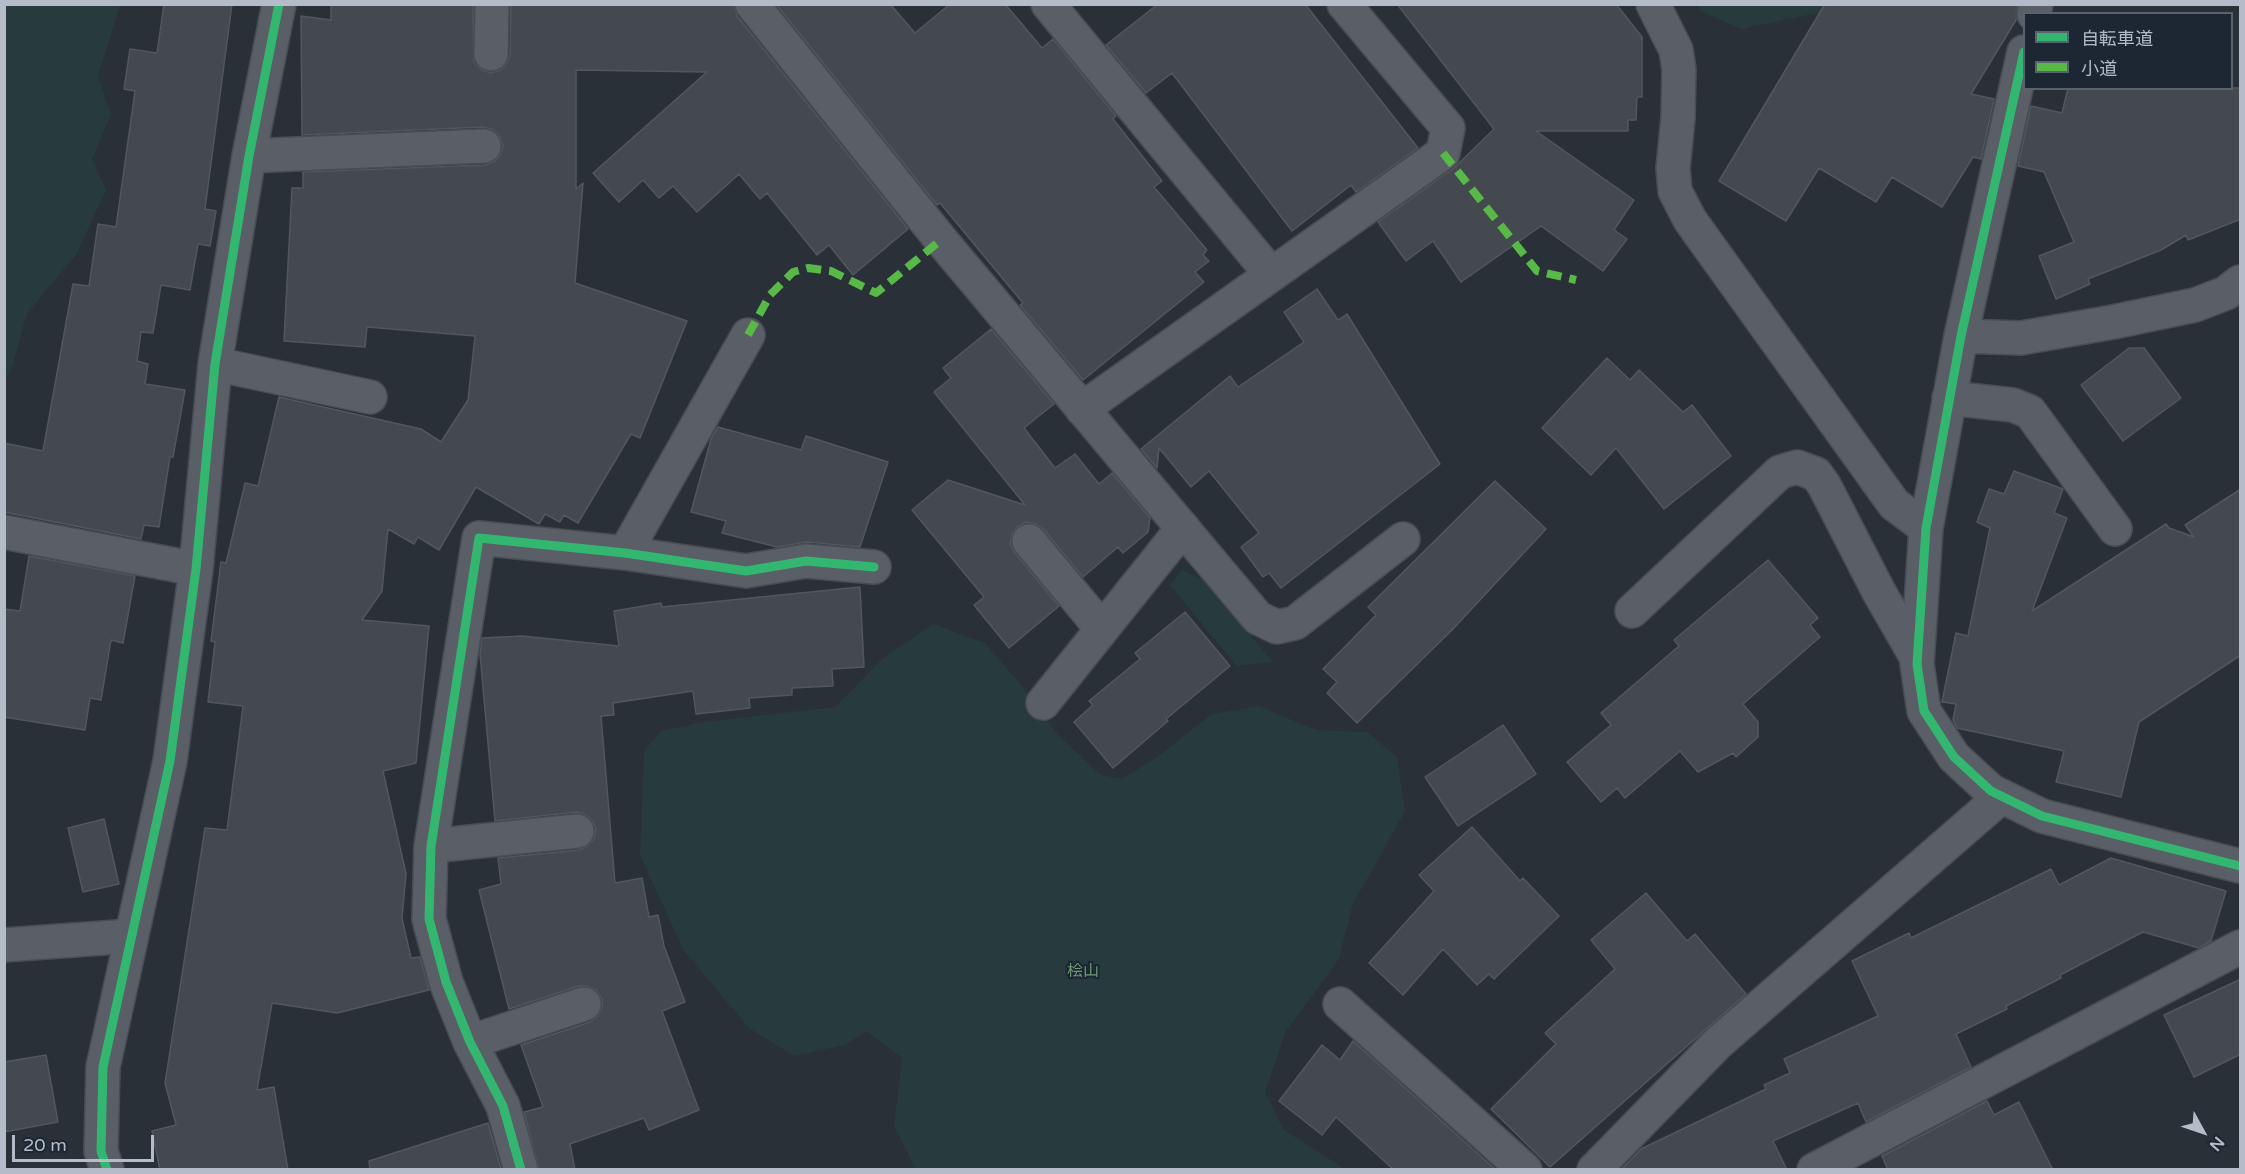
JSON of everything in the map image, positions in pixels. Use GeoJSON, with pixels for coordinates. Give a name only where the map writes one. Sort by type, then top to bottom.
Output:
{"type":"FeatureCollection","features":[{"type":"Feature","properties":{"kind":"street"},"geometry":{"type":"LineString","coordinates":[[106,1170],[101,1151],[103,1067],[170,761],[196,569],[215,364],[249,156],[279,4]]}},
{"type":"Feature","properties":{"kind":"street"},"geometry":{"type":"LineString","coordinates":[[491,54],[492,4]]}},
{"type":"Feature","properties":{"kind":"street"},"geometry":{"type":"LineString","coordinates":[[752,4],[941,240],[1258,618],[1277,627],[1295,623],[1403,539]]}},
{"type":"Feature","properties":{"kind":"street"},"geometry":{"type":"LineString","coordinates":[[1048,4],[1270,273]]}},
{"type":"Feature","properties":{"kind":"street"},"geometry":{"type":"LineString","coordinates":[[1082,409],[1270,273],[1443,153],[1448,128],[1344,4]]}},
{"type":"Feature","properties":{"kind":"street"},"geometry":{"type":"LineString","coordinates":[[1653,4],[1669,31],[1677,60],[1678,118],[1673,168],[1676,190],[1690,220],[1894,504],[1926,528]]}},
{"type":"Feature","properties":{"kind":"street"},"geometry":{"type":"LineString","coordinates":[[2023,61],[1961,336],[1926,528],[1918,659],[1923,711],[1954,757],[1991,791],[2042,816],[2241,866]]}},
{"type":"Feature","properties":{"kind":"street"},"geometry":{"type":"LineString","coordinates":[[249,156],[484,146]]}},
{"type":"Feature","properties":{"kind":"street"},"geometry":{"type":"LineString","coordinates":[[1961,336],[2022,338],[2113,322],[2195,305],[2226,293],[2241,282]]}},
{"type":"Feature","properties":{"kind":"street"},"geometry":{"type":"LineString","coordinates":[[626,553],[748,335]]}},
{"type":"Feature","properties":{"kind":"street"},"geometry":{"type":"LineString","coordinates":[[215,364],[370,397]]}},
{"type":"Feature","properties":{"kind":"street"},"geometry":{"type":"LineString","coordinates":[[1949,398],[2013,405],[2030,412],[2115,529]]}},
{"type":"Feature","properties":{"kind":"street"},"geometry":{"type":"LineString","coordinates":[[1632,611],[1780,472],[1797,467],[1816,474],[1824,485],[1879,592],[1918,659]]}},
{"type":"Feature","properties":{"kind":"street"},"geometry":{"type":"LineString","coordinates":[[1043,703],[1183,528]]}},
{"type":"Feature","properties":{"kind":"street"},"geometry":{"type":"LineString","coordinates":[[4,532],[196,569]]}},
{"type":"Feature","properties":{"kind":"street"},"geometry":{"type":"LineString","coordinates":[[521,1170],[503,1106],[470,1042],[446,982],[429,919],[431,846],[478,538],[626,553],[746,571],[806,561],[874,567]]}},
{"type":"Feature","properties":{"kind":"street"},"geometry":{"type":"LineString","coordinates":[[1029,541],[1102,629]]}},
{"type":"Feature","properties":{"kind":"street"},"geometry":{"type":"LineString","coordinates":[[1593,1170],[1718,1043],[2002,796]]}},
{"type":"Feature","properties":{"kind":"street"},"geometry":{"type":"LineString","coordinates":[[431,846],[577,831]]}},
{"type":"Feature","properties":{"kind":"street"},"geometry":{"type":"LineString","coordinates":[[4,945],[131,936]]}},
{"type":"Feature","properties":{"kind":"street"},"geometry":{"type":"LineString","coordinates":[[1814,1170],[2241,947]]}},
{"type":"Feature","properties":{"kind":"street"},"geometry":{"type":"LineString","coordinates":[[470,1042],[584,1004]]}},
{"type":"Feature","properties":{"kind":"street"},"geometry":{"type":"LineString","coordinates":[[1340,1004],[1525,1170]]}},
{"type":"Feature","properties":{"kind":"green space"},"geometry":{"type":"Polygon","coordinates":[[[5,4],[120,5],[98,76],[111,115],[92,159],[106,190],[76,255],[27,313],[12,368],[5,378],[5,4]]]}},
{"type":"Feature","properties":{"kind":"green space"},"geometry":{"type":"Polygon","coordinates":[[[1696,5],[1855,5],[1742,29],[1702,12],[1696,5]]]}},
{"type":"Feature","properties":{"kind":"green space"},"geometry":{"type":"Polygon","coordinates":[[[1182,570],[1204,580],[1273,662],[1237,666],[1170,585],[1182,570]]]}},
{"type":"Feature","properties":{"kind":"green space","name":"桧山"},"geometry":{"type":"Polygon","coordinates":[[[933,624],[985,643],[1030,695],[1057,734],[1101,775],[1122,779],[1157,757],[1212,714],[1259,706],[1316,730],[1367,732],[1397,757],[1405,811],[1353,904],[1339,959],[1286,1031],[1265,1092],[1283,1129],[1345,1169],[916,1169],[894,1125],[902,1058],[866,1031],[845,1045],[794,1056],[750,1029],[684,951],[640,855],[644,751],[661,731],[703,722],[835,707],[882,659],[933,624]]]}},
{"type":"Feature","properties":{"kind":"building"},"geometry":{"type":"Polygon","coordinates":[[[164,4],[232,4],[205,209],[216,211],[210,246],[198,244],[190,290],[161,285],[153,333],[141,332],[137,361],[148,364],[145,384],[185,390],[173,457],[170,457],[159,527],[144,525],[141,539],[4,512],[4,443],[43,451],[73,284],[89,286],[98,224],[116,227],[135,91],[124,89],[130,49],[157,53],[164,4]]]}},
{"type":"Feature","properties":{"kind":"building"},"geometry":{"type":"Polygon","coordinates":[[[331,4],[473,4],[474,63],[482,70],[491,73],[501,70],[510,55],[511,4],[734,4],[737,16],[908,229],[853,275],[829,245],[817,255],[767,193],[760,199],[739,174],[697,212],[673,186],[659,198],[643,180],[619,202],[593,173],[707,72],[576,70],[576,189],[583,183],[575,283],[687,321],[640,438],[631,434],[578,523],[564,515],[560,522],[545,514],[539,524],[476,487],[439,550],[418,537],[414,544],[388,529],[382,591],[362,620],[429,626],[416,763],[383,771],[406,874],[402,918],[411,958],[420,957],[429,990],[337,1013],[272,1003],[257,1090],[274,1087],[288,1170],[160,1170],[152,1131],[176,1125],[165,1083],[205,828],[227,830],[243,706],[208,702],[215,642],[211,641],[221,562],[226,563],[245,483],[258,486],[279,397],[421,429],[441,442],[468,400],[475,336],[367,327],[365,347],[284,341],[292,188],[303,188],[303,172],[485,165],[495,161],[503,146],[499,135],[492,129],[483,127],[302,135],[301,16],[331,20],[331,4]]]}},
{"type":"Feature","properties":{"kind":"building"},"geometry":{"type":"Polygon","coordinates":[[[776,4],[890,4],[915,33],[950,4],[1005,4],[1042,48],[1053,39],[1116,116],[1113,119],[1162,181],[1154,187],[1207,250],[1203,255],[1209,261],[1195,272],[1204,282],[1083,380],[1020,305],[1023,303],[940,203],[937,205],[776,4]]]}},
{"type":"Feature","properties":{"kind":"building"},"geometry":{"type":"Polygon","coordinates":[[[1158,4],[1305,4],[1418,148],[1356,192],[1351,185],[1292,231],[1172,73],[1146,93],[1106,45],[1158,4]]]}},
{"type":"Feature","properties":{"kind":"building"},"geometry":{"type":"Polygon","coordinates":[[[1397,4],[1616,4],[1642,37],[1642,97],[1637,97],[1636,120],[1628,120],[1628,131],[1536,131],[1634,200],[1614,230],[1627,239],[1603,271],[1541,226],[1461,282],[1433,241],[1406,261],[1378,222],[1454,168],[1494,129],[1397,4]]]}},
{"type":"Feature","properties":{"kind":"building"},"geometry":{"type":"Polygon","coordinates":[[[1825,4],[2017,4],[2016,20],[1971,94],[1994,99],[1981,159],[1973,157],[1942,207],[1892,177],[1876,202],[1819,168],[1786,221],[1719,181],[1825,4]]]}},
{"type":"Feature","properties":{"kind":"building"},"geometry":{"type":"Polygon","coordinates":[[[2233,88],[2241,88],[2241,219],[2188,240],[2186,235],[2161,250],[2088,279],[2090,284],[2056,299],[2039,256],[2074,242],[2044,172],[2018,166],[2031,106],[2062,113],[2068,90],[2233,90],[2233,88]]]}},
{"type":"Feature","properties":{"kind":"building"},"geometry":{"type":"Polygon","coordinates":[[[1317,289],[1338,320],[1347,314],[1440,464],[1281,588],[1269,573],[1263,577],[1241,547],[1259,533],[1209,471],[1191,487],[1159,448],[1157,468],[1141,449],[1230,376],[1238,387],[1304,342],[1284,312],[1317,289]]]}},
{"type":"Feature","properties":{"kind":"building"},"geometry":{"type":"Polygon","coordinates":[[[991,329],[1054,404],[1024,428],[1055,468],[1075,454],[1099,484],[1112,473],[1150,518],[1148,532],[1123,553],[1118,547],[1083,577],[1043,529],[1036,524],[1026,522],[1017,527],[1012,534],[1010,544],[1014,552],[1059,606],[1009,648],[974,605],[984,597],[912,510],[948,480],[1025,505],[934,392],[951,378],[943,368],[991,329]]]}},
{"type":"Feature","properties":{"kind":"building"},"geometry":{"type":"Polygon","coordinates":[[[2129,348],[2144,348],[2181,398],[2123,441],[2081,385],[2129,348]]]}},
{"type":"Feature","properties":{"kind":"building"},"geometry":{"type":"Polygon","coordinates":[[[1607,358],[1630,380],[1639,370],[1683,412],[1692,405],[1731,456],[1664,509],[1616,448],[1591,475],[1542,428],[1607,358]]]}},
{"type":"Feature","properties":{"kind":"building"},"geometry":{"type":"Polygon","coordinates":[[[718,427],[801,450],[806,436],[888,462],[860,547],[807,542],[777,547],[722,533],[726,521],[691,512],[711,439],[718,427]]]}},
{"type":"Feature","properties":{"kind":"building"},"geometry":{"type":"Polygon","coordinates":[[[2014,471],[2063,489],[2054,513],[2067,518],[2032,611],[2166,524],[2169,528],[2194,537],[2185,525],[2241,489],[2241,655],[2139,722],[2121,797],[2056,782],[2064,751],[1957,728],[1953,720],[1956,704],[1942,702],[1956,633],[1968,636],[1990,528],[1977,522],[1989,489],[2004,494],[2014,471]]]}},
{"type":"Feature","properties":{"kind":"building"},"geometry":{"type":"Polygon","coordinates":[[[1495,481],[1546,529],[1452,630],[1357,723],[1327,693],[1337,682],[1323,669],[1376,615],[1368,607],[1495,481]]]}},
{"type":"Feature","properties":{"kind":"building"},"geometry":{"type":"Polygon","coordinates":[[[29,556],[135,576],[123,643],[111,640],[101,700],[90,698],[85,730],[4,717],[4,609],[20,611],[29,556]]]}},
{"type":"Feature","properties":{"kind":"building"},"geometry":{"type":"Polygon","coordinates":[[[1768,560],[1818,618],[1810,625],[1820,637],[1743,704],[1758,722],[1758,737],[1736,757],[1733,753],[1698,772],[1680,751],[1625,798],[1617,788],[1601,802],[1567,762],[1611,725],[1601,713],[1679,646],[1674,640],[1768,560]]]}},
{"type":"Feature","properties":{"kind":"building"},"geometry":{"type":"Polygon","coordinates":[[[860,587],[864,667],[832,669],[833,686],[792,688],[792,695],[749,698],[750,708],[696,714],[693,691],[613,703],[614,715],[601,716],[615,883],[642,878],[649,917],[658,915],[664,946],[685,1002],[662,1011],[699,1110],[649,1130],[644,1118],[570,1144],[575,1170],[539,1170],[524,1112],[543,1107],[521,1045],[590,1022],[598,1016],[602,1007],[602,999],[596,990],[587,986],[579,986],[509,1009],[479,890],[501,884],[498,858],[579,850],[594,839],[596,829],[592,820],[576,812],[495,821],[480,654],[482,638],[522,636],[619,646],[614,611],[661,603],[662,607],[860,587]]]}},
{"type":"Feature","properties":{"kind":"building"},"geometry":{"type":"Polygon","coordinates":[[[1185,612],[1230,666],[1166,719],[1168,721],[1113,768],[1074,722],[1093,705],[1089,701],[1140,659],[1135,653],[1185,612]]]}},
{"type":"Feature","properties":{"kind":"building"},"geometry":{"type":"Polygon","coordinates":[[[1503,725],[1536,774],[1458,826],[1425,777],[1503,725]]]}},
{"type":"Feature","properties":{"kind":"building"},"geometry":{"type":"Polygon","coordinates":[[[104,819],[119,884],[83,892],[68,828],[104,819]]]}},
{"type":"Feature","properties":{"kind":"building"},"geometry":{"type":"Polygon","coordinates":[[[1472,827],[1520,881],[1523,878],[1559,916],[1494,979],[1489,974],[1477,985],[1443,949],[1403,995],[1369,963],[1434,891],[1419,875],[1472,827]]]}},
{"type":"Feature","properties":{"kind":"building"},"geometry":{"type":"Polygon","coordinates":[[[2111,858],[2226,891],[2211,941],[2199,948],[2143,932],[2060,975],[2061,978],[2006,1006],[2007,1009],[1956,1034],[1971,1067],[1866,1122],[1858,1103],[1773,1141],[1787,1170],[1621,1170],[1641,1149],[1766,1089],[1764,1085],[1790,1073],[1784,1059],[1878,1016],[1852,961],[1909,933],[1911,938],[2051,869],[2059,885],[2111,858]]]}},
{"type":"Feature","properties":{"kind":"building"},"geometry":{"type":"Polygon","coordinates":[[[1646,893],[1687,941],[1695,934],[1746,994],[1550,1167],[1491,1109],[1556,1044],[1545,1033],[1615,969],[1591,940],[1646,893]]]}},
{"type":"Feature","properties":{"kind":"building"},"geometry":{"type":"Polygon","coordinates":[[[2241,979],[2241,1054],[2194,1077],[2164,1015],[2241,979]]]}},
{"type":"Feature","properties":{"kind":"building"},"geometry":{"type":"Polygon","coordinates":[[[1353,1041],[1496,1170],[1394,1170],[1336,1117],[1322,1135],[1279,1101],[1322,1045],[1340,1060],[1353,1041]]]}},
{"type":"Feature","properties":{"kind":"building"},"geometry":{"type":"Polygon","coordinates":[[[46,1055],[58,1122],[4,1132],[4,1062],[46,1055]]]}},
{"type":"Feature","properties":{"kind":"building"},"geometry":{"type":"Polygon","coordinates":[[[1987,1101],[1994,1115],[2019,1102],[2053,1170],[1888,1170],[1882,1156],[1987,1101]]]}},
{"type":"Feature","properties":{"kind":"building"},"geometry":{"type":"Polygon","coordinates":[[[488,1123],[501,1169],[370,1170],[369,1161],[488,1123]]]}},
{"type":"Feature","properties":{"kind":"marked path"},"geometry":{"type":"LineString","coordinates":[[1443,153],[1537,271],[1576,280]]}},
{"type":"Feature","properties":{"kind":"marked path"},"geometry":{"type":"LineString","coordinates":[[748,335],[770,295],[793,272],[808,268],[831,271],[876,293],[941,240]]}},
{"type":"Feature","properties":{"kind":"cycle path"},"geometry":{"type":"LineString","coordinates":[[107,1170],[101,1151],[103,1067],[170,761],[196,569],[215,364],[249,156],[279,4]]}},
{"type":"Feature","properties":{"kind":"cycle path"},"geometry":{"type":"LineString","coordinates":[[2023,57],[1961,336],[1926,528],[1917,664],[1924,711],[1954,757],[1991,791],[2042,816],[2240,866]]}},
{"type":"Feature","properties":{"kind":"cycle path"},"geometry":{"type":"LineString","coordinates":[[521,1170],[503,1106],[470,1042],[446,982],[429,919],[431,846],[479,538],[625,553],[746,571],[806,561],[874,567]]}}]}
